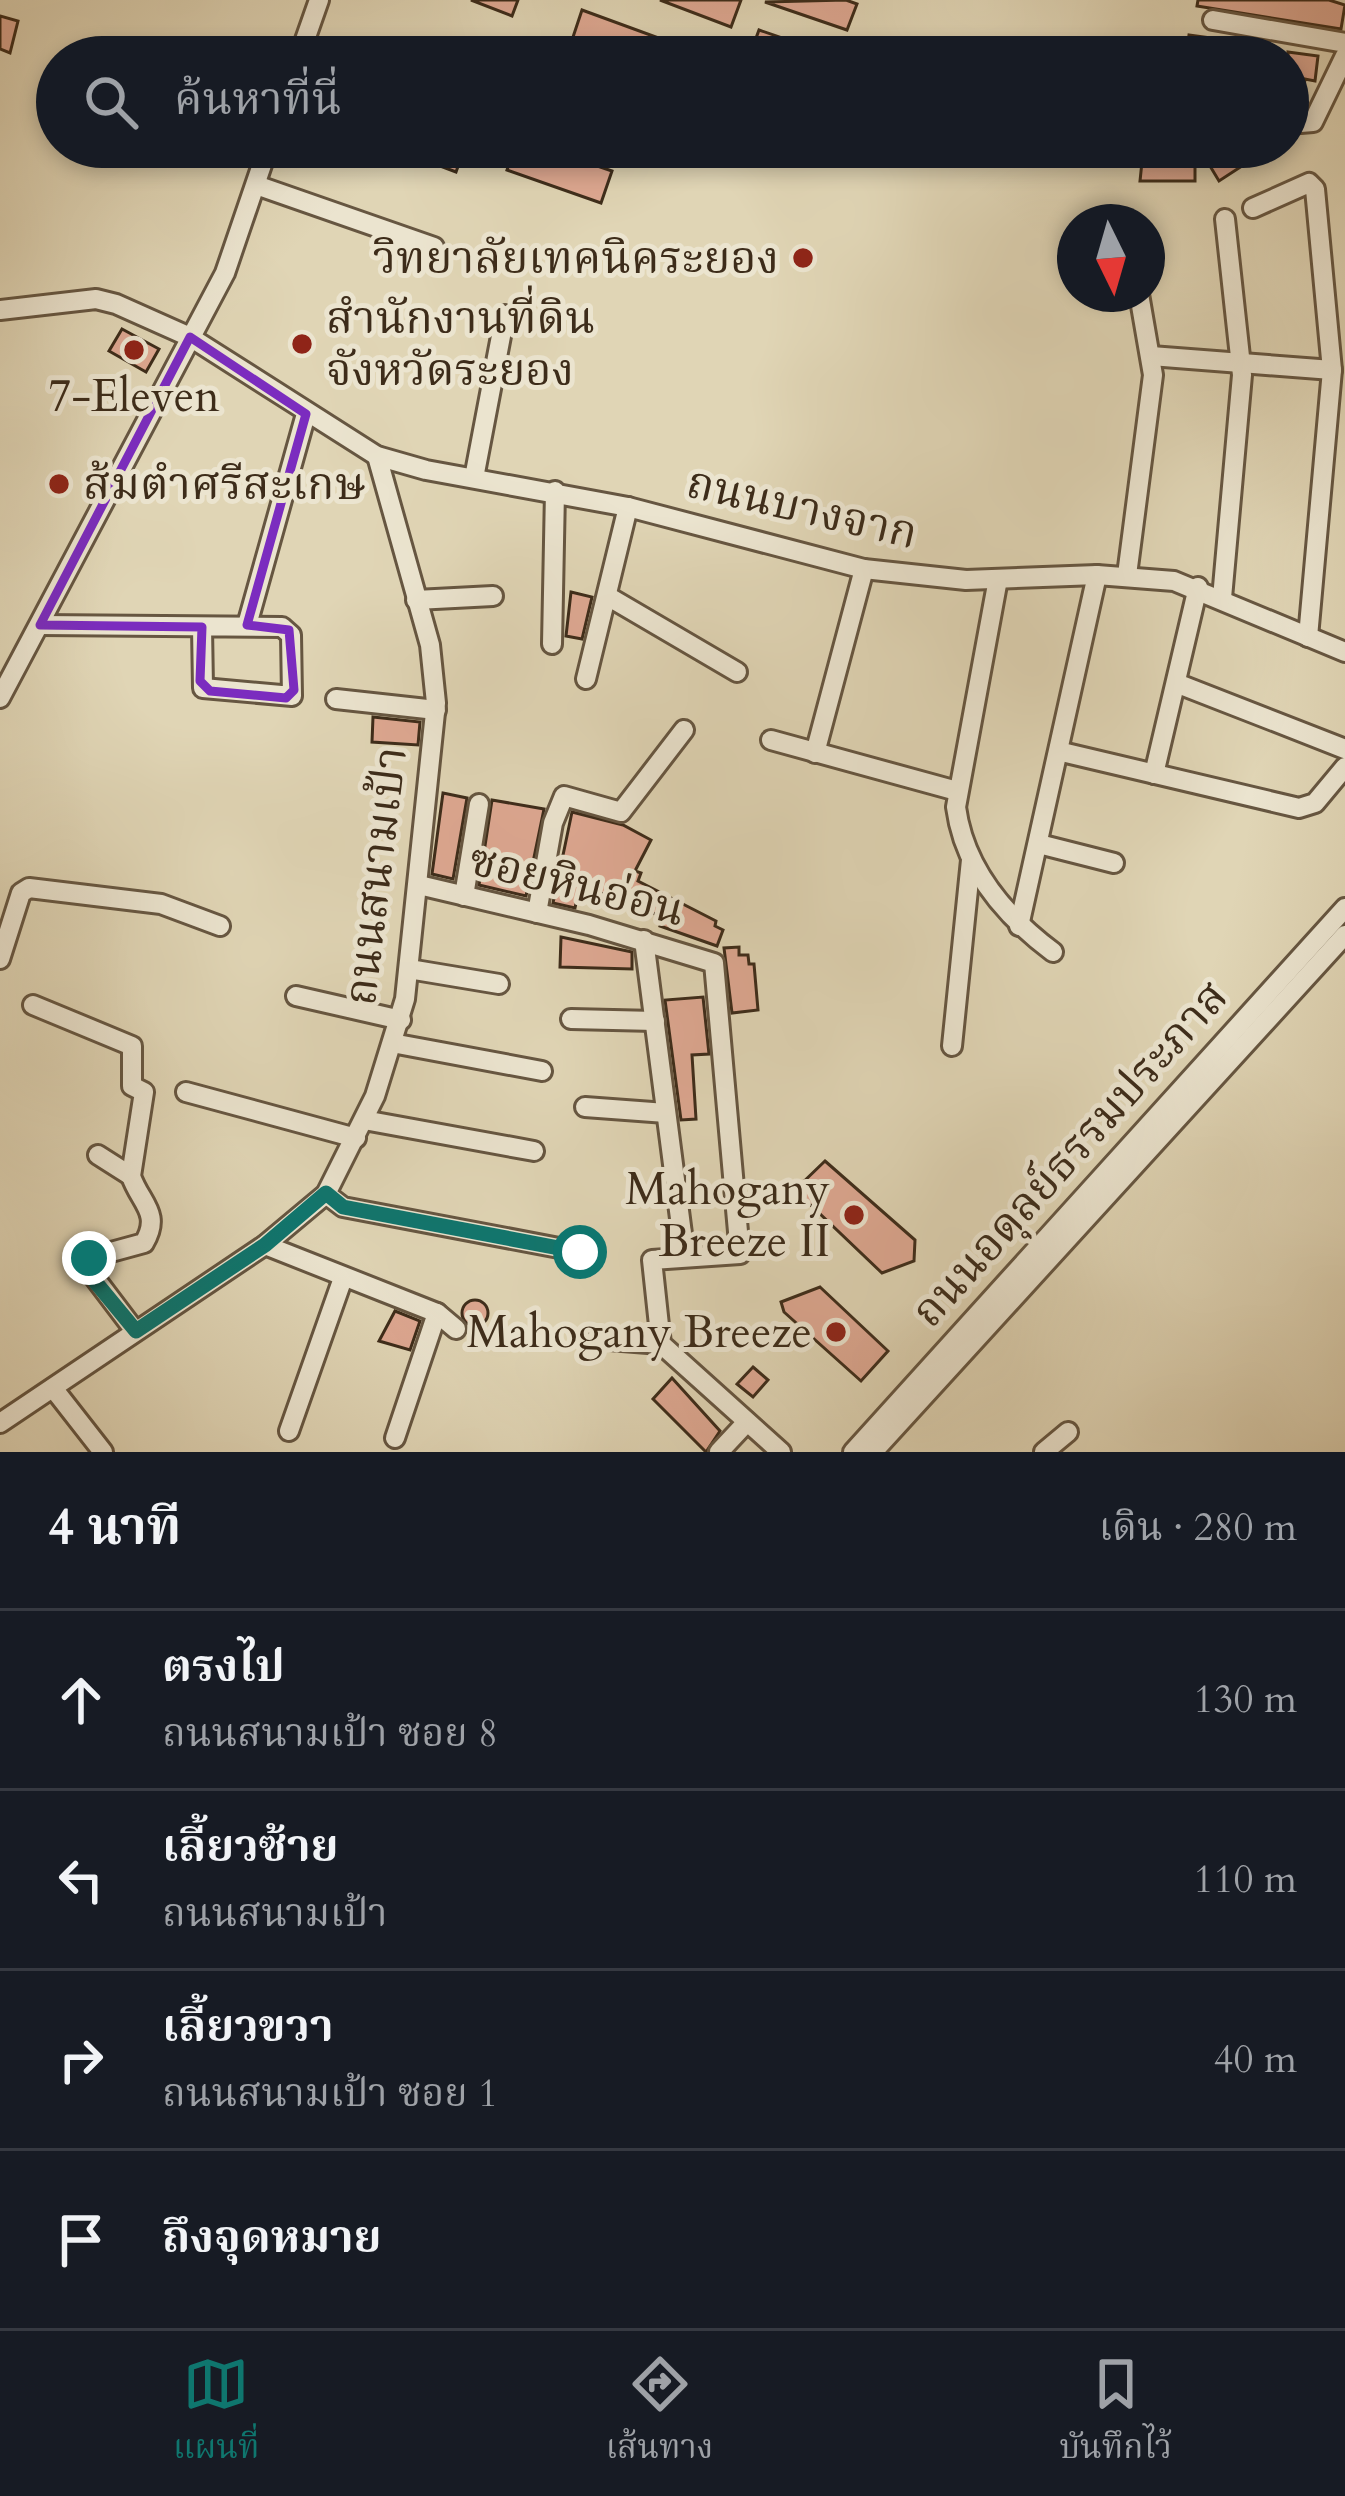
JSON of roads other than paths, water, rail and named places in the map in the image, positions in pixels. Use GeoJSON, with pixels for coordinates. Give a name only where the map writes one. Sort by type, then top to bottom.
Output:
{"type":"FeatureCollection","features":[{"type":"Feature","properties":{"kind":"street"},"geometry":{"type":"LineString","coordinates":[[306,36],[319,0]]}},
{"type":"Feature","properties":{"kind":"street"},"geometry":{"type":"LineString","coordinates":[[1213,20],[1305,36]]}},
{"type":"Feature","properties":{"kind":"street"},"geometry":{"type":"LineString","coordinates":[[1309,37],[1345,43]]}},
{"type":"Feature","properties":{"kind":"street"},"geometry":{"type":"LineString","coordinates":[[1309,122],[1345,56]]}},
{"type":"Feature","properties":{"kind":"street"},"geometry":{"type":"LineString","coordinates":[[0,698],[226,273],[261,168]]}},
{"type":"Feature","properties":{"kind":"street"},"geometry":{"type":"LineString","coordinates":[[256,185],[434,247]]}},
{"type":"Feature","properties":{"kind":"street"},"geometry":{"type":"LineString","coordinates":[[1253,208],[1313,185],[1332,370],[1308,637]]}},
{"type":"Feature","properties":{"kind":"street"},"geometry":{"type":"LineString","coordinates":[[1222,598],[1242,364],[1225,218]]}},
{"type":"Feature","properties":{"kind":"street"},"geometry":{"type":"LineString","coordinates":[[0,310],[96,298],[190,338],[377,455]]}},
{"type":"Feature","properties":{"kind":"street"},"geometry":{"type":"LineString","coordinates":[[1127,575],[1151,356],[1142,312]]}},
{"type":"Feature","properties":{"kind":"street"},"geometry":{"type":"LineString","coordinates":[[473,478],[505,315]]}},
{"type":"Feature","properties":{"kind":"street"},"geometry":{"type":"LineString","coordinates":[[1151,356],[1332,370]]}},
{"type":"Feature","properties":{"kind":"street"},"geometry":{"type":"LineString","coordinates":[[247,625],[307,414]]}},
{"type":"Feature","properties":{"kind":"street","name":"ถนนบางจาก"},"geometry":{"type":"LineString","coordinates":[[377,455],[628,507],[864,569],[998,579],[1127,575],[1198,587],[1345,652]]}},
{"type":"Feature","properties":{"kind":"street","name":"ถนนสนามเป้า"},"geometry":{"type":"LineString","coordinates":[[0,1423],[265,1245],[326,1193],[360,1129],[400,1020],[410,968],[436,710],[430,645],[377,455]]}},
{"type":"Feature","properties":{"kind":"street"},"geometry":{"type":"LineString","coordinates":[[553,644],[555,491]]}},
{"type":"Feature","properties":{"kind":"street"},"geometry":{"type":"LineString","coordinates":[[586,679],[628,507]]}},
{"type":"Feature","properties":{"kind":"street"},"geometry":{"type":"LineString","coordinates":[[815,753],[864,569]]}},
{"type":"Feature","properties":{"kind":"street"},"geometry":{"type":"LineString","coordinates":[[1019,926],[1062,752],[1097,575]]}},
{"type":"Feature","properties":{"kind":"street"},"geometry":{"type":"LineString","coordinates":[[998,579],[957,791],[959,834],[971,860],[1019,926],[1052,952]]}},
{"type":"Feature","properties":{"kind":"street"},"geometry":{"type":"LineString","coordinates":[[1154,774],[1198,587]]}},
{"type":"Feature","properties":{"kind":"street"},"geometry":{"type":"LineString","coordinates":[[416,600],[493,596]]}},
{"type":"Feature","properties":{"kind":"street"},"geometry":{"type":"LineString","coordinates":[[609,597],[737,672]]}},
{"type":"Feature","properties":{"kind":"street"},"geometry":{"type":"LineString","coordinates":[[40,625],[282,627],[291,635],[294,690],[286,698],[203,688],[202,627]]}},
{"type":"Feature","properties":{"kind":"street"},"geometry":{"type":"LineString","coordinates":[[1176,682],[1345,749]]}},
{"type":"Feature","properties":{"kind":"street"},"geometry":{"type":"LineString","coordinates":[[336,699],[436,710]]}},
{"type":"Feature","properties":{"kind":"street"},"geometry":{"type":"LineString","coordinates":[[537,914],[553,823],[564,796],[573,794],[621,812],[684,730]]}},
{"type":"Feature","properties":{"kind":"street"},"geometry":{"type":"LineString","coordinates":[[771,740],[957,791]]}},
{"type":"Feature","properties":{"kind":"street"},"geometry":{"type":"LineString","coordinates":[[1062,752],[1306,809],[1345,767]]}},
{"type":"Feature","properties":{"kind":"street"},"geometry":{"type":"LineString","coordinates":[[464,896],[479,805]]}},
{"type":"Feature","properties":{"kind":"street"},"geometry":{"type":"LineString","coordinates":[[1039,844],[1114,862]]}},
{"type":"Feature","properties":{"kind":"street"},"geometry":{"type":"LineString","coordinates":[[952,1046],[971,860]]}},
{"type":"Feature","properties":{"kind":"street","name":"ซอยหินอ่อน"},"geometry":{"type":"LineString","coordinates":[[419,885],[644,940],[714,963],[740,1254],[685,1258]]}},
{"type":"Feature","properties":{"kind":"street"},"geometry":{"type":"LineString","coordinates":[[0,959],[21,893],[29,888],[160,904],[220,926]]}},
{"type":"Feature","properties":{"kind":"street","name":"ถนนอดุลย์ธรรมประภาส"},"geometry":{"type":"LineString","coordinates":[[873,1452],[1345,908]]}},
{"type":"Feature","properties":{"kind":"street","name":"ถนนอดุลย์ธรรมประภาส"},"geometry":{"type":"LineString","coordinates":[[853,1452],[1345,935]]}},
{"type":"Feature","properties":{"kind":"street"},"geometry":{"type":"LineString","coordinates":[[644,940],[685,1258],[652,1260],[662,1344]]}},
{"type":"Feature","properties":{"kind":"street"},"geometry":{"type":"LineString","coordinates":[[410,968],[499,984]]}},
{"type":"Feature","properties":{"kind":"street"},"geometry":{"type":"LineString","coordinates":[[296,996],[400,1020]]}},
{"type":"Feature","properties":{"kind":"street"},"geometry":{"type":"LineString","coordinates":[[33,1005],[132,1046],[132,1086],[144,1092],[131,1176]]}},
{"type":"Feature","properties":{"kind":"street"},"geometry":{"type":"LineString","coordinates":[[571,1018],[655,1021]]}},
{"type":"Feature","properties":{"kind":"street"},"geometry":{"type":"LineString","coordinates":[[392,1043],[542,1071]]}},
{"type":"Feature","properties":{"kind":"street"},"geometry":{"type":"LineString","coordinates":[[186,1091],[360,1129],[534,1151]]}},
{"type":"Feature","properties":{"kind":"street"},"geometry":{"type":"LineString","coordinates":[[585,1107],[665,1113]]}},
{"type":"Feature","properties":{"kind":"street"},"geometry":{"type":"LineString","coordinates":[[98,1155],[131,1176],[151,1207],[144,1243],[89,1258],[85,1265],[136,1331]]}},
{"type":"Feature","properties":{"kind":"street"},"geometry":{"type":"LineString","coordinates":[[326,1193],[343,1207],[580,1252]]}},
{"type":"Feature","properties":{"kind":"street"},"geometry":{"type":"LineString","coordinates":[[265,1245],[437,1313],[456,1329]]}},
{"type":"Feature","properties":{"kind":"street"},"geometry":{"type":"LineString","coordinates":[[289,1431],[343,1277]]}},
{"type":"Feature","properties":{"kind":"street"},"geometry":{"type":"LineString","coordinates":[[395,1438],[437,1313]]}},
{"type":"Feature","properties":{"kind":"street"},"geometry":{"type":"LineString","coordinates":[[596,1339],[662,1344],[782,1452]]}},
{"type":"Feature","properties":{"kind":"street"},"geometry":{"type":"LineString","coordinates":[[53,1388],[104,1452]]}},
{"type":"Feature","properties":{"kind":"street"},"geometry":{"type":"LineString","coordinates":[[719,1452],[747,1421]]}},
{"type":"Feature","properties":{"kind":"street"},"geometry":{"type":"LineString","coordinates":[[1044,1452],[1068,1432]]}},
{"type":"Feature","properties":{"kind":"place","name":"วิทยาลัยเทคนิคระยอง"},"geometry":{"type":"Point","coordinates":[803,258]}},
{"type":"Feature","properties":{"kind":"place","name":"สำนักงานที่ดิน จังหวัดระยอง"},"geometry":{"type":"Point","coordinates":[302,344]}},
{"type":"Feature","properties":{"kind":"place","name":"7-Eleven"},"geometry":{"type":"Point","coordinates":[134,350]}},
{"type":"Feature","properties":{"kind":"place","name":"ส้มตำศรีสะเกษ"},"geometry":{"type":"Point","coordinates":[59,484]}},
{"type":"Feature","properties":{"kind":"place","name":"Mahogany Breeze II"},"geometry":{"type":"Point","coordinates":[854,1215]}},
{"type":"Feature","properties":{"kind":"place","name":"Mahogany Breeze"},"geometry":{"type":"Point","coordinates":[836,1332]}}]}
